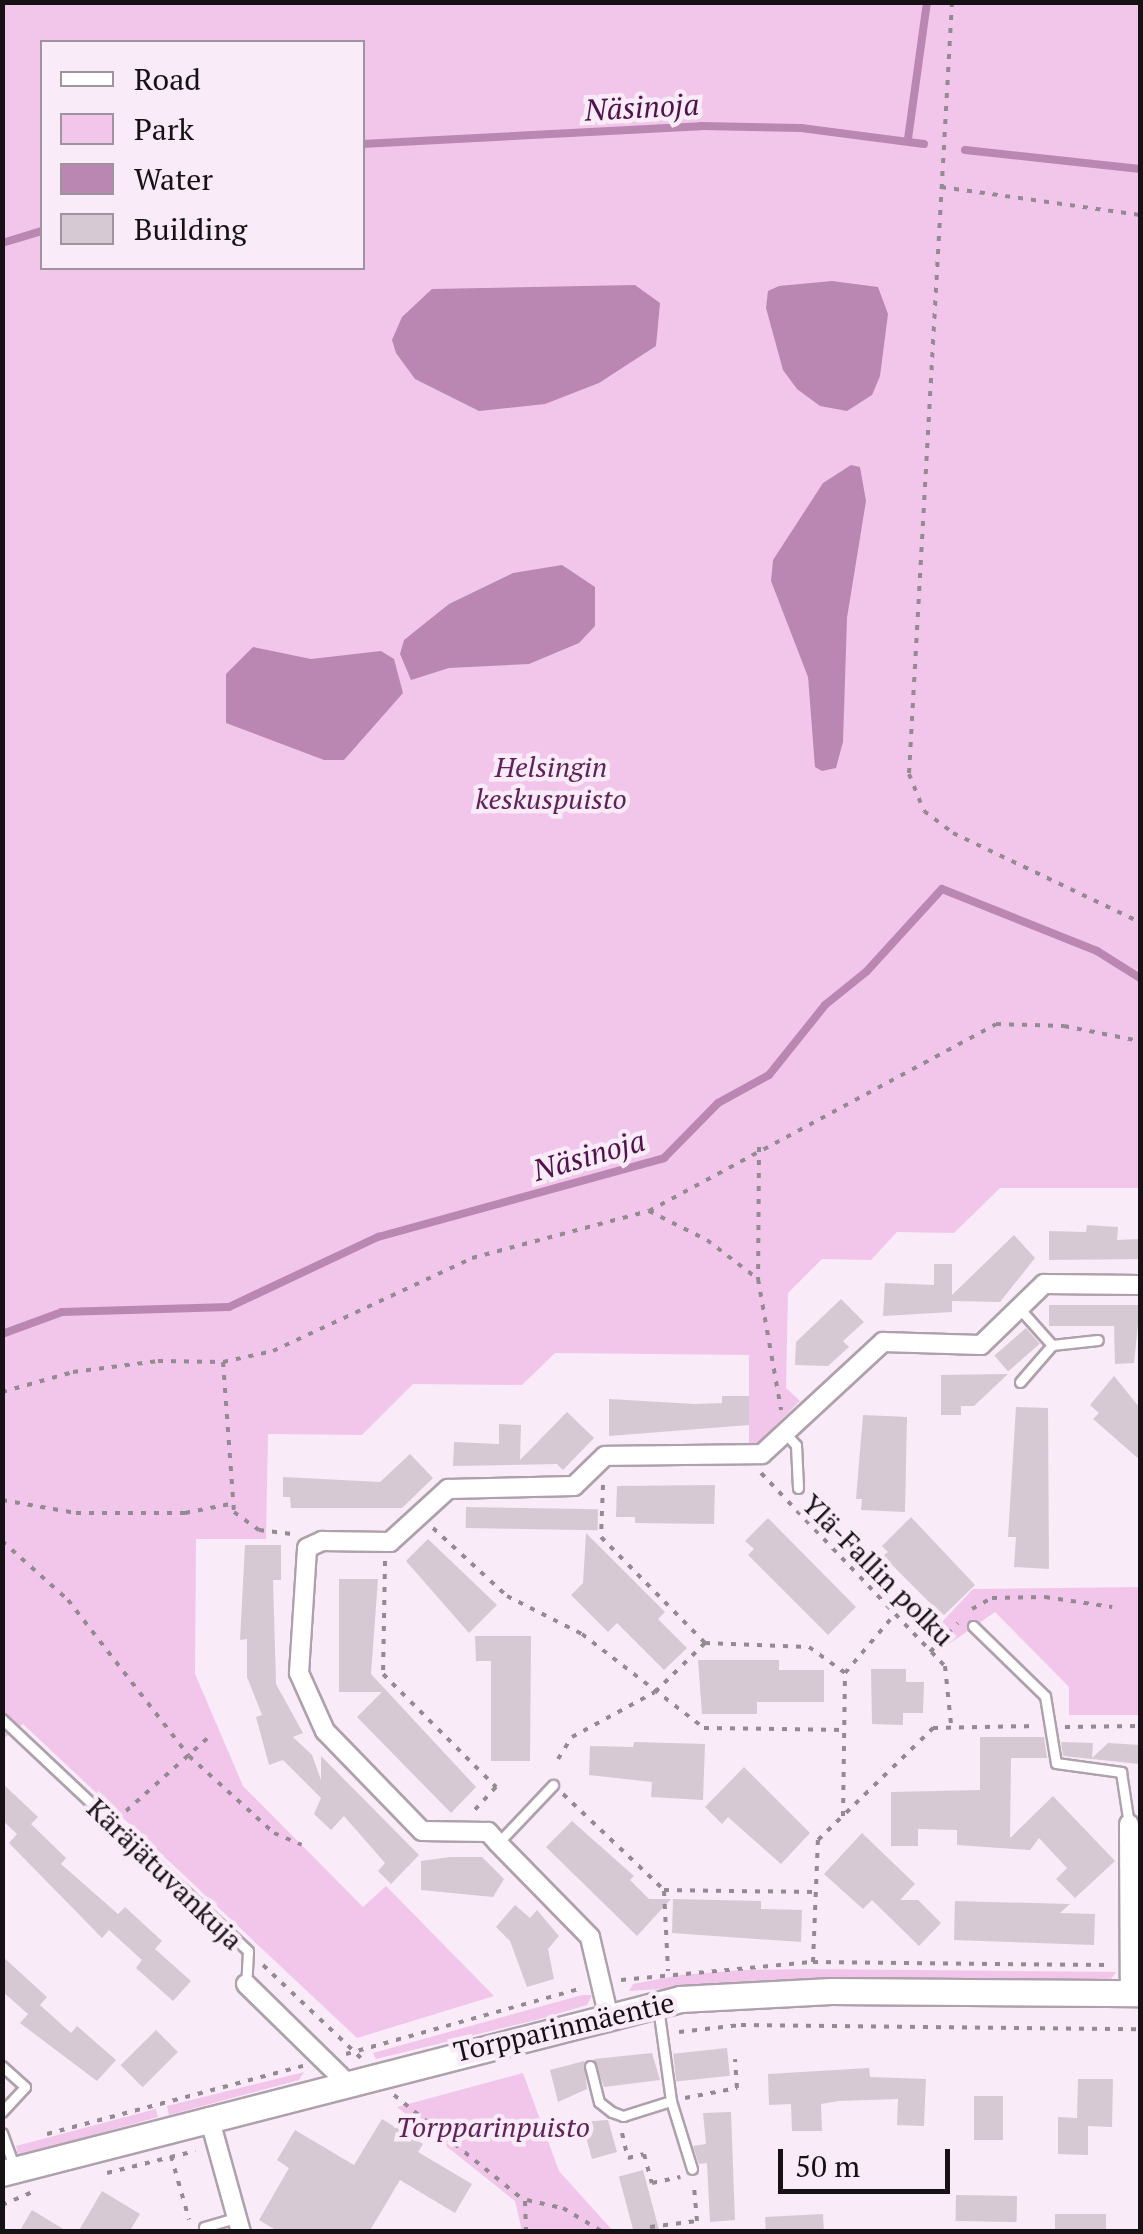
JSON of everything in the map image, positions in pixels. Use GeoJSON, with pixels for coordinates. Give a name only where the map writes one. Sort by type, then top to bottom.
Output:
{"type":"FeatureCollection","features":[{"type":"Feature","properties":{"kind":"street"},"geometry":{"type":"LineString","coordinates":[[608,2014],[590,1937],[488,1832],[422,1831],[325,1731],[299,1673],[307,1548],[322,1541],[390,1542],[448,1488],[574,1486],[605,1456],[762,1454],[874,1346],[982,1345],[1044,1284],[1140,1284]]}},
{"type":"Feature","properties":{"kind":"street"},"geometry":{"type":"LineString","coordinates":[[1129,1824],[1135,1993]]}},
{"type":"Feature","properties":{"kind":"street","name":"Käräjätuvankuja"},"geometry":{"type":"LineString","coordinates":[[246,1984],[344,2081]]}},
{"type":"Feature","properties":{"kind":"street","name":"Torpparinmäentie"},"geometry":{"type":"LineString","coordinates":[[8,2171],[344,2081],[657,2004],[756,1992],[1135,1993]]}},
{"type":"Feature","properties":{"kind":"street"},"geometry":{"type":"LineString","coordinates":[[209,2117],[240,2224]]}},
{"type":"Feature","properties":{"kind":"lane"},"geometry":{"type":"LineString","coordinates":[[1019,1308],[1052,1345]]}},
{"type":"Feature","properties":{"kind":"lane"},"geometry":{"type":"LineString","coordinates":[[1020,1382],[1052,1345],[1098,1340]]}},
{"type":"Feature","properties":{"kind":"lane"},"geometry":{"type":"LineString","coordinates":[[786,1430],[796,1446],[798,1488]]}},
{"type":"Feature","properties":{"kind":"lane"},"geometry":{"type":"LineString","coordinates":[[972,1626],[1045,1696],[1056,1763],[1121,1772],[1129,1824]]}},
{"type":"Feature","properties":{"kind":"lane","name":"Käräjätuvankuja"},"geometry":{"type":"LineString","coordinates":[[2,1719],[248,1951],[246,1984]]}},
{"type":"Feature","properties":{"kind":"lane"},"geometry":{"type":"LineString","coordinates":[[498,1842],[553,1785]]}},
{"type":"Feature","properties":{"kind":"lane"},"geometry":{"type":"LineString","coordinates":[[657,2004],[671,2101],[693,2174]]}},
{"type":"Feature","properties":{"kind":"lane"},"geometry":{"type":"LineString","coordinates":[[2,2066],[25,2087],[2,2112]]}},
{"type":"Feature","properties":{"kind":"lane"},"geometry":{"type":"LineString","coordinates":[[590,2066],[598,2102],[617,2114],[671,2101]]}},
{"type":"Feature","properties":{"kind":"lane"},"geometry":{"type":"LineString","coordinates":[[2,2133],[8,2171]]}},
{"type":"Feature","properties":{"kind":"lane"},"geometry":{"type":"LineString","coordinates":[[204,2227],[240,2224]]}},
{"type":"Feature","properties":{"kind":"path"},"geometry":{"type":"LineString","coordinates":[[952,2],[910,774],[914,795],[953,833],[1140,922]]}},
{"type":"Feature","properties":{"kind":"path"},"geometry":{"type":"LineString","coordinates":[[941,187],[1140,214]]}},
{"type":"Feature","properties":{"kind":"path"},"geometry":{"type":"LineString","coordinates":[[2,1392],[73,1372],[158,1361],[222,1362],[272,1352],[472,1258],[649,1211],[759,1147],[996,1024],[1064,1026],[1140,1041]]}},
{"type":"Feature","properties":{"kind":"path"},"geometry":{"type":"LineString","coordinates":[[759,1147],[758,1280],[786,1430]]}},
{"type":"Feature","properties":{"kind":"path"},"geometry":{"type":"LineString","coordinates":[[649,1211],[707,1240],[758,1280]]}},
{"type":"Feature","properties":{"kind":"path"},"geometry":{"type":"LineString","coordinates":[[222,1362],[230,1504],[243,1522],[291,1534],[307,1548]]}},
{"type":"Feature","properties":{"kind":"path","name":"Ylä-Fallin polku"},"geometry":{"type":"LineString","coordinates":[[752,1454],[778,1497],[945,1666],[952,1724],[933,1728],[843,1816]]}},
{"type":"Feature","properties":{"kind":"path"},"geometry":{"type":"LineString","coordinates":[[603,1482],[601,1537],[705,1643],[809,1647],[845,1673]]}},
{"type":"Feature","properties":{"kind":"path"},"geometry":{"type":"LineString","coordinates":[[2,1500],[76,1513],[184,1514],[230,1504]]}},
{"type":"Feature","properties":{"kind":"path"},"geometry":{"type":"LineString","coordinates":[[429,1524],[508,1596],[570,1626],[704,1728],[846,1730]]}},
{"type":"Feature","properties":{"kind":"path"},"geometry":{"type":"LineString","coordinates":[[2,1541],[68,1600],[188,1756],[274,1833],[302,1845]]}},
{"type":"Feature","properties":{"kind":"path"},"geometry":{"type":"LineString","coordinates":[[386,1561],[383,1674],[496,1788],[468,1818]]}},
{"type":"Feature","properties":{"kind":"path"},"geometry":{"type":"LineString","coordinates":[[930,1652],[992,1598],[1070,1598],[1112,1607]]}},
{"type":"Feature","properties":{"kind":"path"},"geometry":{"type":"LineString","coordinates":[[813,1962],[818,1840],[843,1816],[845,1673],[894,1615]]}},
{"type":"Feature","properties":{"kind":"path"},"geometry":{"type":"LineString","coordinates":[[558,1760],[572,1737],[654,1692],[705,1643]]}},
{"type":"Feature","properties":{"kind":"path"},"geometry":{"type":"LineString","coordinates":[[114,1826],[141,1791],[212,1735]]}},
{"type":"Feature","properties":{"kind":"path"},"geometry":{"type":"LineString","coordinates":[[553,1785],[664,1890],[815,1892]]}},
{"type":"Feature","properties":{"kind":"path"},"geometry":{"type":"LineString","coordinates":[[664,1890],[668,1971]]}},
{"type":"Feature","properties":{"kind":"path"},"geometry":{"type":"LineString","coordinates":[[663,2034],[740,2025],[1140,2029]]}},
{"type":"Feature","properties":{"kind":"path"},"geometry":{"type":"LineString","coordinates":[[671,2101],[738,2088],[734,2059]]}},
{"type":"Feature","properties":{"kind":"path"},"geometry":{"type":"LineString","coordinates":[[378,2103],[416,2093]]}},
{"type":"Feature","properties":{"kind":"path"},"geometry":{"type":"LineString","coordinates":[[160,2102],[192,2232]]}},
{"type":"Feature","properties":{"kind":"path"},"geometry":{"type":"LineString","coordinates":[[617,2114],[628,2158],[644,2154],[652,2182],[693,2174],[698,2222],[650,2226]]}},
{"type":"Feature","properties":{"kind":"path"},"geometry":{"type":"LineString","coordinates":[[96,2176],[216,2144]]}},
{"type":"Feature","properties":{"kind":"path"},"geometry":{"type":"LineString","coordinates":[[2,2205],[38,2190]]}},
{"type":"Feature","properties":{"kind":"path"},"geometry":{"type":"LineString","coordinates":[[525,2201],[563,2208],[603,2232]]}},
{"type":"Feature","properties":{"kind":"green space","name":"Helsingin keskuspuisto"},"geometry":{"type":"Polygon","coordinates":[[[3,3],[1140,3],[1140,1188],[1000,1188],[954,1233],[897,1232],[871,1260],[822,1259],[788,1293],[786,1388],[800,1401],[757,1444],[749,1444],[749,1355],[555,1353],[522,1385],[413,1384],[362,1435],[268,1434],[266,1539],[196,1539],[195,1674],[243,1786],[363,1907],[386,1886],[494,1996],[357,2038],[23,1724],[3,1739],[3,3]]]}},
{"type":"Feature","properties":{"kind":"green space"},"geometry":{"type":"Polygon","coordinates":[[[1140,1587],[1140,1715],[1069,1715],[1069,1687],[995,1612],[939,1651],[927,1638],[973,1589],[1140,1587]]]}},
{"type":"Feature","properties":{"kind":"green space"},"geometry":{"type":"Polygon","coordinates":[[[743,1970],[1116,1972],[1111,1979],[1054,1982],[832,1978],[629,1991],[633,1984],[681,1975],[743,1970]]]}},
{"type":"Feature","properties":{"kind":"green space"},"geometry":{"type":"Polygon","coordinates":[[[592,1995],[587,2005],[536,2020],[376,2059],[373,2053],[592,1995]]]}},
{"type":"Feature","properties":{"kind":"green space"},"geometry":{"type":"Polygon","coordinates":[[[620,2022],[622,2031],[399,2082],[397,2074],[620,2022]]]}},
{"type":"Feature","properties":{"kind":"green space"},"geometry":{"type":"Polygon","coordinates":[[[304,2072],[299,2080],[169,2115],[167,2106],[304,2072]]]}},
{"type":"Feature","properties":{"kind":"green space","name":"Torpparinpuisto"},"geometry":{"type":"Polygon","coordinates":[[[523,2073],[559,2171],[613,2231],[522,2231],[515,2201],[397,2107],[523,2073]]]}},
{"type":"Feature","properties":{"kind":"green space"},"geometry":{"type":"Polygon","coordinates":[[[156,2109],[158,2117],[18,2156],[16,2146],[156,2109]]]}},
{"type":"Feature","properties":{"kind":"water"},"geometry":{"type":"Polygon","coordinates":[[[832,281],[878,287],[888,314],[880,376],[872,395],[847,411],[820,406],[797,389],[783,370],[766,308],[768,291],[779,286],[832,281]]]}},
{"type":"Feature","properties":{"kind":"water"},"geometry":{"type":"Polygon","coordinates":[[[635,285],[660,303],[656,346],[599,383],[545,404],[479,411],[415,379],[396,353],[392,340],[402,317],[432,289],[635,285]]]}},
{"type":"Feature","properties":{"kind":"water"},"geometry":{"type":"Polygon","coordinates":[[[851,465],[860,467],[866,501],[847,618],[843,742],[836,768],[822,771],[815,767],[808,677],[771,581],[773,560],[823,483],[851,465]]]}},
{"type":"Feature","properties":{"kind":"water"},"geometry":{"type":"Polygon","coordinates":[[[562,565],[595,587],[595,626],[579,643],[529,664],[449,668],[411,680],[400,654],[404,640],[449,604],[513,573],[562,565]]]}},
{"type":"Feature","properties":{"kind":"water"},"geometry":{"type":"Polygon","coordinates":[[[253,647],[311,659],[381,651],[394,659],[403,693],[344,760],[324,760],[226,723],[226,674],[253,647]]]}},
{"type":"Feature","properties":{"kind":"building"},"geometry":{"type":"Polygon","coordinates":[[[1087,1225],[1118,1227],[1117,1240],[1140,1239],[1140,1259],[1049,1260],[1049,1231],[1086,1232],[1087,1225]]]}},
{"type":"Feature","properties":{"kind":"building"},"geometry":{"type":"Polygon","coordinates":[[[1014,1235],[1035,1258],[1000,1302],[952,1301],[952,1312],[883,1316],[885,1283],[934,1285],[934,1264],[952,1264],[952,1295],[1014,1235]]]}},
{"type":"Feature","properties":{"kind":"building"},"geometry":{"type":"Polygon","coordinates":[[[841,1299],[864,1322],[843,1341],[849,1347],[828,1366],[795,1365],[796,1342],[841,1299]]]}},
{"type":"Feature","properties":{"kind":"building"},"geometry":{"type":"Polygon","coordinates":[[[1049,1305],[1140,1305],[1134,1363],[1115,1364],[1114,1326],[1049,1326],[1049,1305]]]}},
{"type":"Feature","properties":{"kind":"building"},"geometry":{"type":"Polygon","coordinates":[[[1026,1328],[1040,1344],[1008,1371],[994,1356],[1026,1328]]]}},
{"type":"Feature","properties":{"kind":"building"},"geometry":{"type":"Polygon","coordinates":[[[1008,1374],[974,1406],[961,1406],[961,1415],[941,1415],[941,1375],[1008,1374]]]}},
{"type":"Feature","properties":{"kind":"building"},"geometry":{"type":"Polygon","coordinates":[[[1114,1376],[1140,1408],[1140,1460],[1093,1419],[1099,1413],[1090,1405],[1114,1376]]]}},
{"type":"Feature","properties":{"kind":"building"},"geometry":{"type":"Polygon","coordinates":[[[722,1396],[749,1396],[749,1425],[609,1436],[609,1399],[695,1404],[722,1403],[722,1396]]]}},
{"type":"Feature","properties":{"kind":"building"},"geometry":{"type":"Polygon","coordinates":[[[1016,1407],[1048,1408],[1049,1569],[1014,1567],[1016,1537],[1008,1537],[1016,1407]]]}},
{"type":"Feature","properties":{"kind":"building"},"geometry":{"type":"Polygon","coordinates":[[[567,1412],[594,1438],[563,1470],[557,1464],[453,1466],[454,1442],[499,1444],[499,1424],[521,1425],[520,1460],[567,1412]]]}},
{"type":"Feature","properties":{"kind":"building"},"geometry":{"type":"Polygon","coordinates":[[[863,1415],[907,1417],[905,1512],[861,1510],[862,1499],[856,1499],[863,1415]]]}},
{"type":"Feature","properties":{"kind":"building"},"geometry":{"type":"Polygon","coordinates":[[[410,1454],[433,1478],[402,1508],[291,1508],[290,1497],[283,1497],[283,1477],[380,1482],[410,1454]]]}},
{"type":"Feature","properties":{"kind":"building"},"geometry":{"type":"Polygon","coordinates":[[[715,1485],[714,1524],[635,1523],[635,1517],[616,1517],[617,1486],[715,1485]]]}},
{"type":"Feature","properties":{"kind":"building"},"geometry":{"type":"Polygon","coordinates":[[[466,1507],[598,1509],[598,1530],[466,1528],[466,1507]]]}},
{"type":"Feature","properties":{"kind":"building"},"geometry":{"type":"Polygon","coordinates":[[[911,1517],[975,1585],[943,1616],[883,1556],[888,1552],[882,1546],[911,1517]]]}},
{"type":"Feature","properties":{"kind":"building"},"geometry":{"type":"Polygon","coordinates":[[[768,1518],[856,1607],[828,1635],[748,1555],[754,1549],[745,1541],[768,1518]]]}},
{"type":"Feature","properties":{"kind":"building"},"geometry":{"type":"Polygon","coordinates":[[[586,1533],[665,1612],[658,1619],[687,1648],[664,1670],[617,1623],[608,1632],[571,1595],[583,1583],[586,1533]]]}},
{"type":"Feature","properties":{"kind":"building"},"geometry":{"type":"Polygon","coordinates":[[[428,1539],[497,1605],[469,1633],[406,1561],[428,1539]]]}},
{"type":"Feature","properties":{"kind":"building"},"geometry":{"type":"Polygon","coordinates":[[[245,1545],[281,1545],[281,1580],[273,1580],[276,1684],[303,1733],[293,1737],[312,1755],[321,1780],[321,1756],[419,1855],[391,1884],[378,1871],[385,1863],[344,1816],[331,1830],[314,1814],[321,1798],[283,1760],[269,1765],[256,1717],[262,1715],[247,1677],[247,1639],[240,1640],[245,1545]]]}},
{"type":"Feature","properties":{"kind":"building"},"geometry":{"type":"Polygon","coordinates":[[[339,1579],[378,1579],[371,1674],[476,1787],[451,1813],[357,1717],[382,1692],[339,1692],[339,1579]]]}},
{"type":"Feature","properties":{"kind":"building"},"geometry":{"type":"Polygon","coordinates":[[[475,1636],[531,1636],[530,1761],[491,1761],[491,1661],[476,1661],[475,1636]]]}},
{"type":"Feature","properties":{"kind":"building"},"geometry":{"type":"Polygon","coordinates":[[[698,1660],[779,1660],[779,1670],[824,1670],[824,1702],[757,1702],[757,1714],[702,1714],[698,1660]]]}},
{"type":"Feature","properties":{"kind":"building"},"geometry":{"type":"Polygon","coordinates":[[[871,1669],[906,1669],[906,1682],[924,1682],[923,1713],[903,1713],[903,1725],[872,1724],[871,1669]]]}},
{"type":"Feature","properties":{"kind":"building"},"geometry":{"type":"Polygon","coordinates":[[[980,1737],[1044,1737],[1047,1758],[1011,1758],[1010,1838],[1053,1796],[1115,1861],[1075,1898],[1056,1879],[1067,1868],[1039,1838],[1030,1850],[957,1845],[957,1830],[918,1829],[918,1846],[891,1846],[891,1792],[980,1790],[980,1737]]]}},
{"type":"Feature","properties":{"kind":"building"},"geometry":{"type":"Polygon","coordinates":[[[634,1742],[705,1744],[703,1800],[651,1797],[652,1782],[589,1775],[590,1746],[633,1747],[634,1742]]]}},
{"type":"Feature","properties":{"kind":"building"},"geometry":{"type":"Polygon","coordinates":[[[1061,1742],[1093,1743],[1092,1758],[1108,1743],[1140,1745],[1140,1764],[1063,1756],[1061,1742]]]}},
{"type":"Feature","properties":{"kind":"building"},"geometry":{"type":"Polygon","coordinates":[[[744,1767],[810,1833],[781,1864],[728,1817],[722,1824],[705,1807],[744,1767]]]}},
{"type":"Feature","properties":{"kind":"building"},"geometry":{"type":"Polygon","coordinates":[[[2,1783],[38,1817],[31,1824],[66,1858],[61,1864],[118,1914],[125,1907],[162,1941],[155,1949],[191,1981],[173,2001],[136,1968],[142,1960],[109,1930],[102,1938],[9,1843],[17,1834],[2,1820],[2,1783]]]}},
{"type":"Feature","properties":{"kind":"building"},"geometry":{"type":"Polygon","coordinates":[[[572,1821],[634,1876],[630,1880],[649,1899],[671,1899],[637,1936],[546,1847],[572,1821]]]}},
{"type":"Feature","properties":{"kind":"building"},"geometry":{"type":"Polygon","coordinates":[[[862,1833],[915,1884],[900,1900],[918,1900],[941,1923],[919,1946],[872,1900],[863,1909],[824,1874],[862,1833]]]}},
{"type":"Feature","properties":{"kind":"building"},"geometry":{"type":"Polygon","coordinates":[[[482,1857],[504,1879],[493,1897],[421,1890],[421,1861],[482,1857]]]}},
{"type":"Feature","properties":{"kind":"building"},"geometry":{"type":"Polygon","coordinates":[[[673,1899],[761,1901],[761,1909],[802,1910],[801,1942],[672,1933],[673,1899]]]}},
{"type":"Feature","properties":{"kind":"building"},"geometry":{"type":"Polygon","coordinates":[[[955,1901],[1070,1904],[1060,1913],[1095,1914],[1094,1945],[954,1940],[955,1901]]]}},
{"type":"Feature","properties":{"kind":"building"},"geometry":{"type":"Polygon","coordinates":[[[515,1905],[530,1918],[537,1910],[559,1936],[548,1949],[554,1979],[527,1987],[510,1941],[496,1927],[515,1905]]]}},
{"type":"Feature","properties":{"kind":"building"},"geometry":{"type":"Polygon","coordinates":[[[2,1956],[47,1997],[40,2005],[71,2033],[77,2026],[116,2060],[97,2081],[20,2023],[28,2014],[2,1991],[2,1956]]]}},
{"type":"Feature","properties":{"kind":"building"},"geometry":{"type":"Polygon","coordinates":[[[156,2030],[178,2052],[143,2087],[121,2065],[156,2030]]]}},
{"type":"Feature","properties":{"kind":"building"},"geometry":{"type":"Polygon","coordinates":[[[727,2048],[730,2076],[676,2081],[673,2054],[727,2048]]]}},
{"type":"Feature","properties":{"kind":"building"},"geometry":{"type":"Polygon","coordinates":[[[652,2053],[660,2080],[604,2087],[594,2059],[652,2053]]]}},
{"type":"Feature","properties":{"kind":"building"},"geometry":{"type":"Polygon","coordinates":[[[584,2061],[587,2089],[558,2102],[550,2070],[584,2061]]]}},
{"type":"Feature","properties":{"kind":"building"},"geometry":{"type":"Polygon","coordinates":[[[869,2068],[870,2077],[926,2079],[924,2126],[897,2125],[898,2099],[821,2104],[822,2131],[792,2131],[791,2104],[769,2105],[768,2074],[869,2068]]]}},
{"type":"Feature","properties":{"kind":"building"},"geometry":{"type":"Polygon","coordinates":[[[1078,2079],[1113,2079],[1112,2127],[1088,2126],[1088,2155],[1058,2154],[1058,2117],[1077,2118],[1078,2079]]]}},
{"type":"Feature","properties":{"kind":"building"},"geometry":{"type":"Polygon","coordinates":[[[974,2096],[1003,2096],[1003,2140],[974,2140],[974,2096]]]}},
{"type":"Feature","properties":{"kind":"building"},"geometry":{"type":"Polygon","coordinates":[[[731,2112],[735,2220],[710,2222],[707,2163],[699,2164],[693,2146],[706,2144],[703,2113],[731,2112]]]}},
{"type":"Feature","properties":{"kind":"building"},"geometry":{"type":"Polygon","coordinates":[[[382,2119],[423,2144],[418,2152],[472,2184],[455,2213],[400,2180],[369,2232],[279,2232],[259,2220],[289,2168],[277,2160],[295,2130],[354,2165],[382,2119]]]}},
{"type":"Feature","properties":{"kind":"building"},"geometry":{"type":"Polygon","coordinates":[[[608,2120],[617,2152],[592,2159],[582,2122],[608,2120]]]}},
{"type":"Feature","properties":{"kind":"building"},"geometry":{"type":"Polygon","coordinates":[[[643,2170],[660,2232],[634,2232],[619,2176],[643,2170]]]}},
{"type":"Feature","properties":{"kind":"building"},"geometry":{"type":"Polygon","coordinates":[[[102,2191],[140,2214],[129,2232],[78,2232],[102,2191]]]}},
{"type":"Feature","properties":{"kind":"building"},"geometry":{"type":"Polygon","coordinates":[[[956,2195],[1017,2196],[1017,2222],[956,2221],[956,2195]]]}},
{"type":"Feature","properties":{"kind":"building"},"geometry":{"type":"Polygon","coordinates":[[[32,2210],[68,2232],[19,2232],[32,2210]]]}},
{"type":"Feature","properties":{"kind":"building"},"geometry":{"type":"Polygon","coordinates":[[[823,2214],[824,2232],[766,2232],[765,2217],[823,2214]]]}},
{"type":"Feature","properties":{"kind":"building"},"geometry":{"type":"Polygon","coordinates":[[[1055,2214],[1106,2214],[1106,2232],[1055,2232],[1055,2214]]]}},
{"type":"Feature","properties":{"kind":"waterway"},"geometry":{"type":"LineString","coordinates":[[908,139],[927,2]]}},
{"type":"Feature","properties":{"kind":"waterway","name":"Näsinoja"},"geometry":{"type":"LineString","coordinates":[[365,144],[701,126],[801,128],[924,144]]}},
{"type":"Feature","properties":{"kind":"waterway","name":"Näsinoja"},"geometry":{"type":"LineString","coordinates":[[965,150],[1140,169]]}},
{"type":"Feature","properties":{"kind":"waterway","name":"Näsinoja"},"geometry":{"type":"LineString","coordinates":[[2,243],[40,232]]}},
{"type":"Feature","properties":{"kind":"waterway","name":"Näsinoja"},"geometry":{"type":"LineString","coordinates":[[2,1334],[62,1312],[229,1307],[378,1237],[664,1158],[718,1103],[769,1075],[825,1005],[867,971],[942,889],[1097,951],[1140,978]]}}]}
